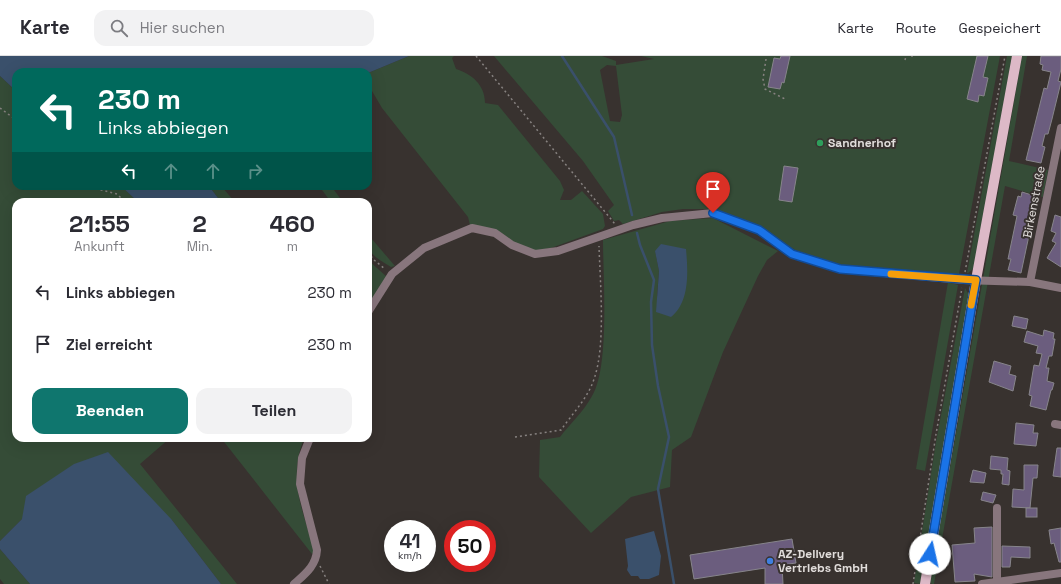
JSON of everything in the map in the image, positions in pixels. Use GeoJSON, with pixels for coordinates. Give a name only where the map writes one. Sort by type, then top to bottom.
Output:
{"type":"FeatureCollection","features":[{"type":"Feature","properties":{"kind":"main road"},"geometry":{"type":"LineString","coordinates":[[925,584],[976,280],[1018,56]]}},
{"type":"Feature","properties":{"kind":"street","name":"Birkenstraße"},"geometry":{"type":"LineString","coordinates":[[1030,282],[1061,128]]}},
{"type":"Feature","properties":{"kind":"street"},"geometry":{"type":"LineString","coordinates":[[372,306],[392,274],[424,248],[472,228],[495,233],[512,245],[535,254],[558,251],[619,229],[662,218],[713,213],[759,230],[792,254],[840,269],[976,280],[1030,282],[1061,288]]}},
{"type":"Feature","properties":{"kind":"street"},"geometry":{"type":"LineString","coordinates":[[294,584],[306,573],[316,560],[317,550],[300,484],[302,458],[308,442]]}},
{"type":"Feature","properties":{"kind":"street"},"geometry":{"type":"LineString","coordinates":[[997,508],[997,582]]}},
{"type":"Feature","properties":{"kind":"street"},"geometry":{"type":"LineString","coordinates":[[982,584],[1061,573]]}},
{"type":"Feature","properties":{"kind":"path"},"geometry":{"type":"LineString","coordinates":[[476,56],[619,229]]}},
{"type":"Feature","properties":{"kind":"path"},"geometry":{"type":"LineString","coordinates":[[905,60],[906,56]]}},
{"type":"Feature","properties":{"kind":"path"},"geometry":{"type":"LineString","coordinates":[[964,275],[1004,56]]}},
{"type":"Feature","properties":{"kind":"path"},"geometry":{"type":"LineString","coordinates":[[766,59],[763,79],[765,89],[787,100]]}},
{"type":"Feature","properties":{"kind":"path"},"geometry":{"type":"LineString","coordinates":[[0,108],[12,117]]}},
{"type":"Feature","properties":{"kind":"path"},"geometry":{"type":"LineString","coordinates":[[102,190],[117,194],[121,198]]}},
{"type":"Feature","properties":{"kind":"path"},"geometry":{"type":"LineString","coordinates":[[515,438],[561,430],[587,394],[594,380],[599,363],[600,343],[599,237]]}},
{"type":"Feature","properties":{"kind":"path"},"geometry":{"type":"LineString","coordinates":[[372,257],[392,274]]}},
{"type":"Feature","properties":{"kind":"path"},"geometry":{"type":"LineString","coordinates":[[913,584],[936,434],[962,287]]}},
{"type":"Feature","properties":{"kind":"path"},"geometry":{"type":"LineString","coordinates":[[316,560],[329,584]]}},
{"type":"Feature","properties":{"kind":"green space"},"geometry":{"type":"Polygon","coordinates":[[[409,56],[454,56],[452,58],[456,69],[472,77],[476,81],[483,91],[485,103],[498,105],[560,181],[564,190],[560,200],[571,200],[582,191],[603,214],[605,226],[603,229],[551,248],[535,251],[470,225],[468,217],[382,108],[372,91],[372,71],[409,56]]]}},
{"type":"Feature","properties":{"kind":"green space","name":"Sandnerhof"},"geometry":{"type":"Polygon","coordinates":[[[494,56],[602,56],[616,61],[616,65],[654,59],[641,56],[1000,56],[959,274],[841,266],[795,250],[759,227],[714,209],[683,209],[662,212],[623,224],[619,220],[614,221],[608,211],[614,205],[583,161],[494,56]],[[607,65],[600,70],[610,121],[620,122],[622,115],[616,66],[607,65]]]}},
{"type":"Feature","properties":{"kind":"green space"},"geometry":{"type":"Polygon","coordinates":[[[1007,56],[1013,56],[974,268],[967,273],[1007,56]]]}},
{"type":"Feature","properties":{"kind":"green space"},"geometry":{"type":"Polygon","coordinates":[[[1022,56],[1027,56],[1009,161],[1048,170],[1043,197],[1005,186],[934,584],[932,584],[930,582],[1022,56]]]}},
{"type":"Feature","properties":{"kind":"green space"},"geometry":{"type":"Polygon","coordinates":[[[0,76],[12,87],[12,190],[125,190],[134,198],[12,198],[12,442],[165,442],[140,464],[237,584],[221,584],[172,520],[22,519],[0,541],[0,76]]]}},
{"type":"Feature","properties":{"kind":"green space"},"geometry":{"type":"Polygon","coordinates":[[[212,190],[224,190],[232,198],[218,198],[212,190]]]}},
{"type":"Feature","properties":{"kind":"green space"},"geometry":{"type":"Polygon","coordinates":[[[322,190],[334,190],[340,198],[328,198],[322,190]]]}},
{"type":"Feature","properties":{"kind":"green space"},"geometry":{"type":"Polygon","coordinates":[[[713,218],[778,251],[767,260],[758,276],[723,352],[691,437],[672,450],[670,487],[631,497],[591,533],[539,477],[540,440],[560,437],[589,402],[598,382],[601,364],[604,321],[603,240],[670,221],[713,218]],[[655,250],[659,271],[657,296],[671,317],[655,250]]]}},
{"type":"Feature","properties":{"kind":"green space"},"geometry":{"type":"Polygon","coordinates":[[[372,239],[395,266],[391,267],[373,255],[372,239]]]}},
{"type":"Feature","properties":{"kind":"green space"},"geometry":{"type":"Polygon","coordinates":[[[372,264],[387,277],[372,301],[372,264]]]}},
{"type":"Feature","properties":{"kind":"green space"},"geometry":{"type":"Polygon","coordinates":[[[948,282],[958,285],[925,471],[916,469],[948,282]]]}},
{"type":"Feature","properties":{"kind":"green space"},"geometry":{"type":"Polygon","coordinates":[[[965,288],[969,295],[920,584],[914,583],[936,442],[965,288]]]}},
{"type":"Feature","properties":{"kind":"green space"},"geometry":{"type":"Polygon","coordinates":[[[224,442],[303,442],[299,453],[297,481],[302,508],[315,551],[312,554],[224,442]]]}},
{"type":"Feature","properties":{"kind":"green space"},"geometry":{"type":"Polygon","coordinates":[[[0,549],[30,584],[4,584],[0,579],[0,549]]]}},
{"type":"Feature","properties":{"kind":"water"},"geometry":{"type":"Polygon","coordinates":[[[0,56],[409,56],[372,71],[372,68],[12,68],[12,87],[0,76],[0,56]]]}},
{"type":"Feature","properties":{"kind":"water"},"geometry":{"type":"Polygon","coordinates":[[[125,190],[212,190],[218,198],[134,198],[125,190]]]}},
{"type":"Feature","properties":{"kind":"water"},"geometry":{"type":"Polygon","coordinates":[[[661,244],[686,249],[687,276],[685,295],[677,311],[671,317],[656,312],[659,271],[655,251],[661,244]]]}},
{"type":"Feature","properties":{"kind":"water"},"geometry":{"type":"Polygon","coordinates":[[[108,452],[172,520],[221,584],[30,584],[0,549],[0,541],[22,519],[26,496],[74,464],[108,452]]]}},
{"type":"Feature","properties":{"kind":"water"},"geometry":{"type":"Polygon","coordinates":[[[654,531],[661,556],[659,575],[649,579],[640,579],[638,576],[631,576],[627,570],[628,566],[625,539],[654,531]]]}},
{"type":"Feature","properties":{"kind":"building"},"geometry":{"type":"Polygon","coordinates":[[[781,56],[790,56],[784,83],[782,82],[780,89],[768,87],[774,58],[780,59],[781,56]]]}},
{"type":"Feature","properties":{"kind":"building"},"geometry":{"type":"Polygon","coordinates":[[[977,56],[988,56],[983,77],[988,78],[984,96],[979,95],[978,102],[967,99],[977,56]]]}},
{"type":"Feature","properties":{"kind":"building"},"geometry":{"type":"Polygon","coordinates":[[[1041,56],[1061,56],[1061,69],[1058,81],[1061,82],[1048,134],[1045,134],[1042,146],[1045,147],[1041,163],[1026,160],[1044,88],[1047,89],[1051,72],[1042,70],[1043,65],[1040,64],[1041,56]]]}},
{"type":"Feature","properties":{"kind":"building"},"geometry":{"type":"Polygon","coordinates":[[[784,166],[798,168],[792,202],[779,200],[784,166]]]}},
{"type":"Feature","properties":{"kind":"building"},"geometry":{"type":"Polygon","coordinates":[[[1022,192],[1035,196],[1027,225],[1031,226],[1021,273],[1008,270],[1011,259],[1008,259],[1017,216],[1013,215],[1018,196],[1021,197],[1022,192]]]}},
{"type":"Feature","properties":{"kind":"building"},"geometry":{"type":"Polygon","coordinates":[[[1055,215],[1061,217],[1061,267],[1047,258],[1056,243],[1052,241],[1056,233],[1051,231],[1055,215]]]}},
{"type":"Feature","properties":{"kind":"building"},"geometry":{"type":"Polygon","coordinates":[[[1014,316],[1028,319],[1026,329],[1012,326],[1014,316]]]}},
{"type":"Feature","properties":{"kind":"building"},"geometry":{"type":"Polygon","coordinates":[[[1044,330],[1054,333],[1053,339],[1055,339],[1052,356],[1049,356],[1046,368],[1049,368],[1047,381],[1054,383],[1046,410],[1030,406],[1032,396],[1029,395],[1034,365],[1039,366],[1042,354],[1036,353],[1038,346],[1024,342],[1027,331],[1043,336],[1044,330]]]}},
{"type":"Feature","properties":{"kind":"building"},"geometry":{"type":"Polygon","coordinates":[[[994,361],[1011,366],[1009,374],[1016,376],[1013,391],[989,382],[994,361]]]}},
{"type":"Feature","properties":{"kind":"building"},"geometry":{"type":"Polygon","coordinates":[[[1016,423],[1034,425],[1033,433],[1038,433],[1036,446],[1014,444],[1016,423]]]}},
{"type":"Feature","properties":{"kind":"building"},"geometry":{"type":"Polygon","coordinates":[[[1057,448],[1061,448],[1061,477],[1053,476],[1057,448]]]}},
{"type":"Feature","properties":{"kind":"building"},"geometry":{"type":"Polygon","coordinates":[[[991,456],[1008,458],[1007,470],[1010,471],[1009,485],[1002,484],[1003,474],[1001,474],[1001,470],[990,469],[991,456]]]}},
{"type":"Feature","properties":{"kind":"building"},"geometry":{"type":"Polygon","coordinates":[[[1024,465],[1038,465],[1037,478],[1033,478],[1030,508],[1012,507],[1013,489],[1024,490],[1024,465]]]}},
{"type":"Feature","properties":{"kind":"building"},"geometry":{"type":"Polygon","coordinates":[[[973,470],[986,473],[984,483],[970,482],[973,470]]]}},
{"type":"Feature","properties":{"kind":"building"},"geometry":{"type":"Polygon","coordinates":[[[983,492],[996,495],[993,503],[981,500],[983,492]]]}},
{"type":"Feature","properties":{"kind":"building"},"geometry":{"type":"Polygon","coordinates":[[[1026,508],[1037,508],[1037,517],[1026,517],[1026,508]]]}},
{"type":"Feature","properties":{"kind":"building"},"geometry":{"type":"Polygon","coordinates":[[[992,527],[992,577],[974,574],[975,581],[955,582],[952,545],[975,543],[974,528],[992,527]]]}},
{"type":"Feature","properties":{"kind":"building"},"geometry":{"type":"Polygon","coordinates":[[[1061,528],[1061,562],[1059,562],[1054,543],[1051,544],[1049,530],[1061,528]]]}},
{"type":"Feature","properties":{"kind":"building"},"geometry":{"type":"Polygon","coordinates":[[[792,539],[796,563],[782,565],[783,584],[765,584],[765,568],[694,579],[690,555],[792,539]]]}},
{"type":"Feature","properties":{"kind":"building"},"geometry":{"type":"Polygon","coordinates":[[[1002,546],[1030,547],[1030,558],[1011,557],[1010,567],[1002,567],[1002,546]]]}},
{"type":"Feature","properties":{"kind":"waterway"},"geometry":{"type":"LineString","coordinates":[[562,56],[614,137],[632,215]]}},
{"type":"Feature","properties":{"kind":"waterway"},"geometry":{"type":"LineString","coordinates":[[637,233],[640,245],[654,280],[651,302],[652,345],[658,386],[669,437],[658,489],[674,584]]}},
{"type":"Feature","properties":{"kind":"slow traffic"},"geometry":{"type":"LineString","coordinates":[[891,274],[976,280],[971,305]]}},
{"type":"Feature","properties":{"kind":"place","name":"Sandnerhof"},"geometry":{"type":"Point","coordinates":[820,143]}},
{"type":"Feature","properties":{"kind":"place","name":"AZ-Delivery Vertriebs GmbH"},"geometry":{"type":"Point","coordinates":[770,561]}},
{"type":"Feature","properties":{"kind":"route"},"geometry":{"type":"LineString","coordinates":[[713,213],[759,230],[792,254],[840,269],[976,280],[930,554]]}}]}
